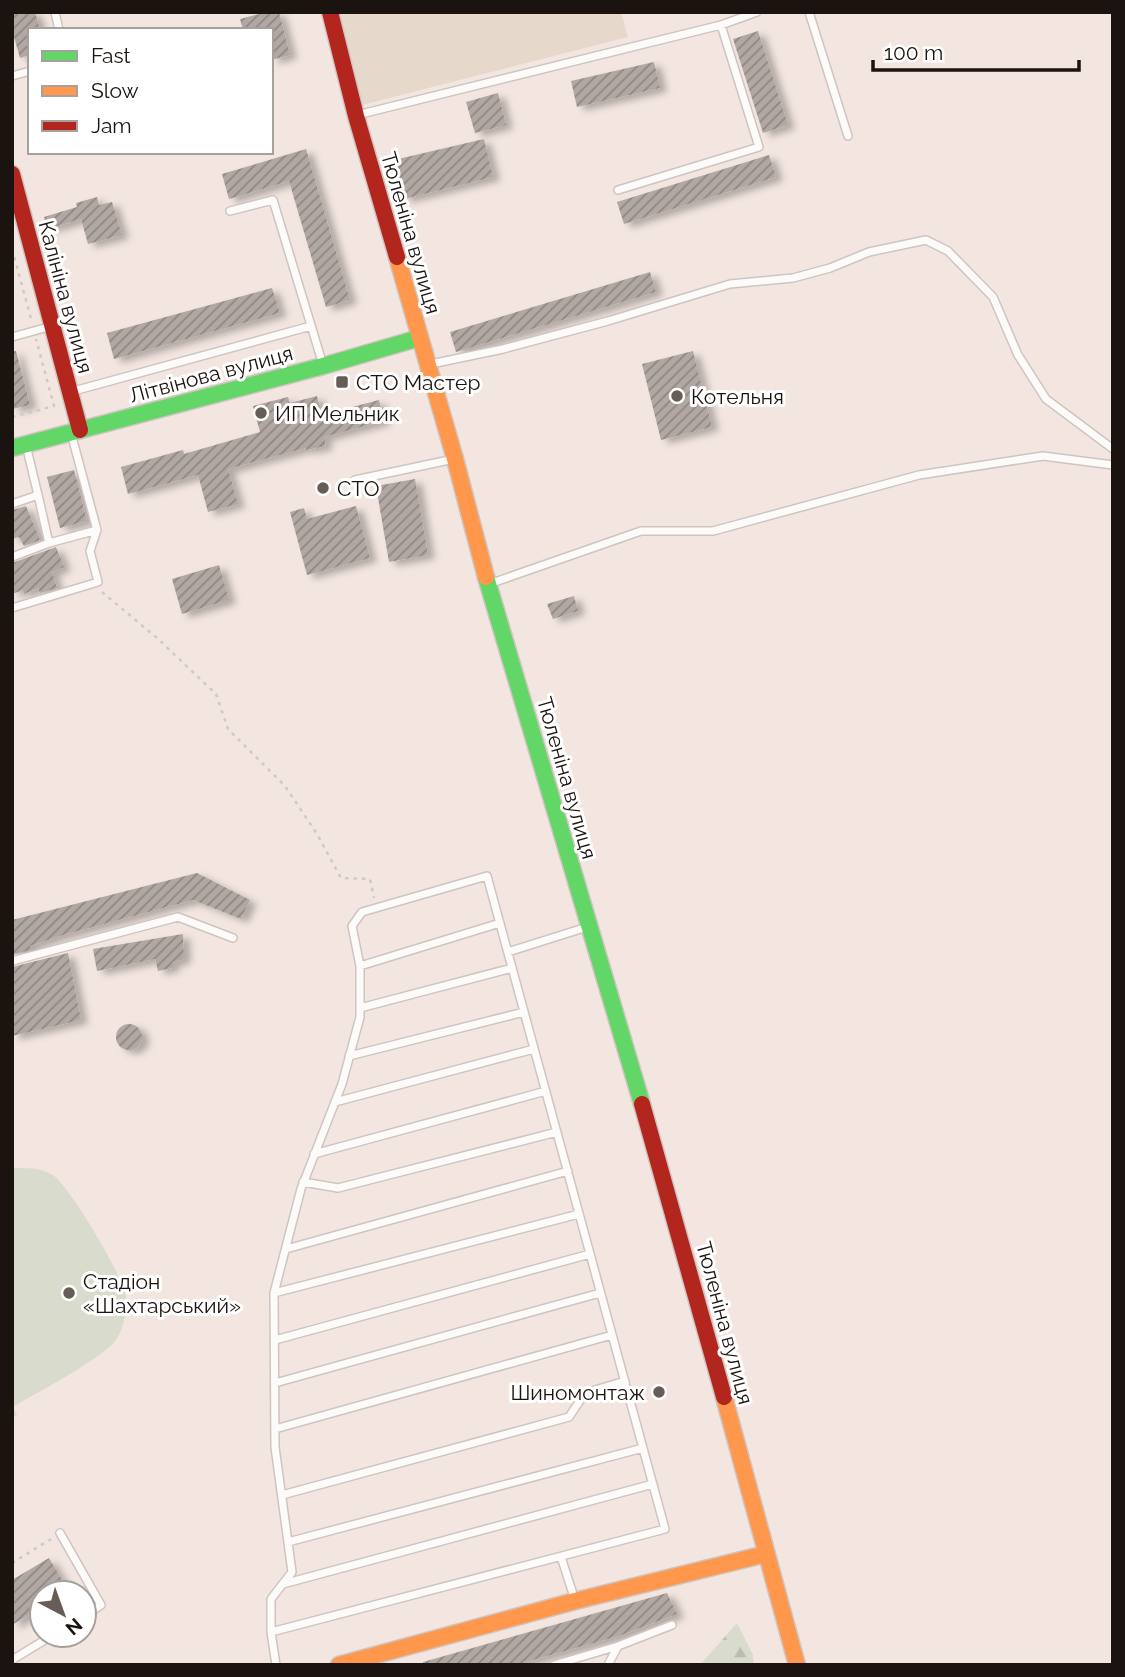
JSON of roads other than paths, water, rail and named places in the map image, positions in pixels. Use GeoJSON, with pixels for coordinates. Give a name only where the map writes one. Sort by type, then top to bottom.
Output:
{"type":"FeatureCollection","features":[{"type":"Feature","properties":{"kind":"street","name":"Тюленіна вулиця"},"geometry":{"type":"LineString","coordinates":[[330,12],[356,116],[455,459],[488,585],[670,1199],[797,1665]]}},
{"type":"Feature","properties":{"kind":"street","name":"Калініна вулиця"},"geometry":{"type":"LineString","coordinates":[[13,182],[70,392],[76,431]]}},
{"type":"Feature","properties":{"kind":"street","name":"Літвінова вулиця"},"geometry":{"type":"LineString","coordinates":[[19,446],[419,338]]}},
{"type":"Feature","properties":{"kind":"street"},"geometry":{"type":"LineString","coordinates":[[339,1665],[575,1601],[766,1555]]}},
{"type":"Feature","properties":{"kind":"lane"},"geometry":{"type":"LineString","coordinates":[[356,116],[721,25],[757,12]]}},
{"type":"Feature","properties":{"kind":"lane"},"geometry":{"type":"LineString","coordinates":[[809,12],[848,136]]}},
{"type":"Feature","properties":{"kind":"lane"},"geometry":{"type":"LineString","coordinates":[[618,190],[759,147],[721,25]]}},
{"type":"Feature","properties":{"kind":"lane"},"geometry":{"type":"LineString","coordinates":[[230,211],[273,200],[323,366]]}},
{"type":"Feature","properties":{"kind":"lane"},"geometry":{"type":"LineString","coordinates":[[427,365],[503,349],[608,321],[730,284],[793,278],[830,268],[870,252],[926,240],[948,251],[993,297],[1018,355],[1046,399],[1113,449]]}},
{"type":"Feature","properties":{"kind":"lane"},"geometry":{"type":"LineString","coordinates":[[12,337],[52,326]]}},
{"type":"Feature","properties":{"kind":"lane"},"geometry":{"type":"LineString","coordinates":[[70,392],[311,326]]}},
{"type":"Feature","properties":{"kind":"lane"},"geometry":{"type":"LineString","coordinates":[[12,608],[98,582],[90,551],[97,530],[76,431]]}},
{"type":"Feature","properties":{"kind":"lane"},"geometry":{"type":"LineString","coordinates":[[19,446],[38,495],[50,543]]}},
{"type":"Feature","properties":{"kind":"lane"},"geometry":{"type":"LineString","coordinates":[[488,585],[640,531],[713,531],[919,475],[1043,456],[1113,465]]}},
{"type":"Feature","properties":{"kind":"lane"},"geometry":{"type":"LineString","coordinates":[[355,480],[455,459]]}},
{"type":"Feature","properties":{"kind":"lane"},"geometry":{"type":"LineString","coordinates":[[12,504],[38,495]]}},
{"type":"Feature","properties":{"kind":"lane"},"geometry":{"type":"LineString","coordinates":[[12,557],[97,530]]}},
{"type":"Feature","properties":{"kind":"lane"},"geometry":{"type":"LineString","coordinates":[[271,1632],[665,1529],[487,876],[362,912],[352,926],[360,966],[360,1008],[335,1102],[303,1182],[274,1293],[275,1447],[292,1572],[271,1599],[271,1632],[276,1665]]}},
{"type":"Feature","properties":{"kind":"lane"},"geometry":{"type":"LineString","coordinates":[[12,961],[178,917],[233,938]]}},
{"type":"Feature","properties":{"kind":"lane"},"geometry":{"type":"LineString","coordinates":[[360,966],[500,923]]}},
{"type":"Feature","properties":{"kind":"lane"},"geometry":{"type":"LineString","coordinates":[[508,953],[589,927]]}},
{"type":"Feature","properties":{"kind":"lane"},"geometry":{"type":"LineString","coordinates":[[360,1008],[512,968]]}},
{"type":"Feature","properties":{"kind":"lane"},"geometry":{"type":"LineString","coordinates":[[349,1056],[524,1012]]}},
{"type":"Feature","properties":{"kind":"lane"},"geometry":{"type":"LineString","coordinates":[[335,1102],[534,1049]]}},
{"type":"Feature","properties":{"kind":"lane"},"geometry":{"type":"LineString","coordinates":[[314,1154],[546,1091]]}},
{"type":"Feature","properties":{"kind":"lane"},"geometry":{"type":"LineString","coordinates":[[303,1182],[338,1188],[557,1132]]}},
{"type":"Feature","properties":{"kind":"lane"},"geometry":{"type":"LineString","coordinates":[[286,1249],[568,1171]]}},
{"type":"Feature","properties":{"kind":"lane"},"geometry":{"type":"LineString","coordinates":[[274,1293],[579,1214]]}},
{"type":"Feature","properties":{"kind":"lane"},"geometry":{"type":"LineString","coordinates":[[275,1340],[590,1254]]}},
{"type":"Feature","properties":{"kind":"lane"},"geometry":{"type":"LineString","coordinates":[[275,1384],[600,1293]]}},
{"type":"Feature","properties":{"kind":"lane"},"geometry":{"type":"LineString","coordinates":[[275,1429],[612,1335]]}},
{"type":"Feature","properties":{"kind":"lane"},"geometry":{"type":"LineString","coordinates":[[282,1495],[569,1417],[585,1393],[625,1381]]}},
{"type":"Feature","properties":{"kind":"lane"},"geometry":{"type":"LineString","coordinates":[[288,1542],[643,1448]]}},
{"type":"Feature","properties":{"kind":"lane"},"geometry":{"type":"LineString","coordinates":[[283,1584],[653,1484]]}},
{"type":"Feature","properties":{"kind":"lane"},"geometry":{"type":"LineString","coordinates":[[60,1533],[86,1579]]}},
{"type":"Feature","properties":{"kind":"lane"},"geometry":{"type":"LineString","coordinates":[[561,1557],[575,1601]]}},
{"type":"Feature","properties":{"kind":"lane"},"geometry":{"type":"LineString","coordinates":[[554,1665],[618,1646],[671,1625]]}},
{"type":"Feature","properties":{"kind":"lane"},"geometry":{"type":"LineString","coordinates":[[608,1665],[618,1646]]}},
{"type":"Feature","properties":{"kind":"lane"},"geometry":{"type":"LineString","coordinates":[[12,1660],[30,1649]]}},
{"type":"Feature","properties":{"kind":"place","name":"СТО Мастер"},"geometry":{"type":"Point","coordinates":[342,382]}},
{"type":"Feature","properties":{"kind":"place","name":"Котельня"},"geometry":{"type":"Point","coordinates":[677,396]}},
{"type":"Feature","properties":{"kind":"place","name":"ИП Мельник"},"geometry":{"type":"Point","coordinates":[261,413]}},
{"type":"Feature","properties":{"kind":"place","name":"СТО"},"geometry":{"type":"Point","coordinates":[323,488]}},
{"type":"Feature","properties":{"kind":"place","name":"Стадіон «Шахтарський»"},"geometry":{"type":"Point","coordinates":[69,1293]}},
{"type":"Feature","properties":{"kind":"place","name":"Шиномонтаж"},"geometry":{"type":"Point","coordinates":[659,1392]}}]}
